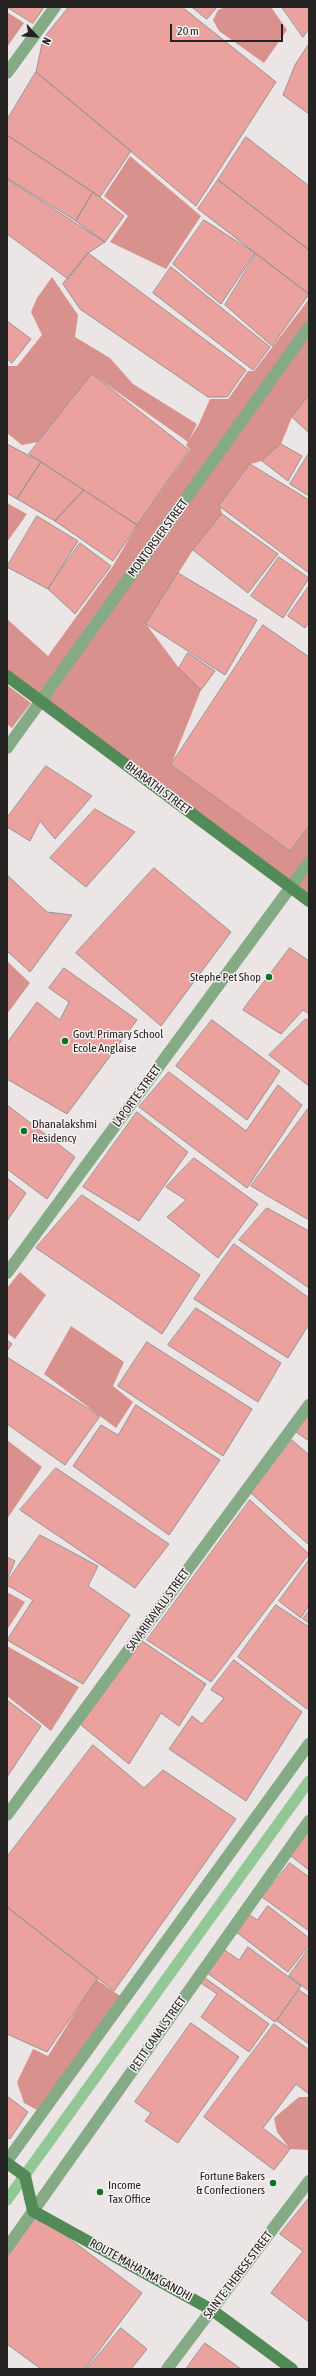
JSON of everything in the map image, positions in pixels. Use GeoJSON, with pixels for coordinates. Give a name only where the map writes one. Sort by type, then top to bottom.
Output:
{"type":"FeatureCollection","features":[{"type":"Feature","properties":{"kind":"street"},"geometry":{"type":"LineString","coordinates":[[7,73],[55,7]]}},
{"type":"Feature","properties":{"kind":"street","name":"MONTORSIER STREET"},"geometry":{"type":"LineString","coordinates":[[7,748],[309,327]]}},
{"type":"Feature","properties":{"kind":"street","name":"BHARATHI STREET"},"geometry":{"type":"LineString","coordinates":[[7,676],[309,901]]}},
{"type":"Feature","properties":{"kind":"street","name":"LAPORTE STREET"},"geometry":{"type":"LineString","coordinates":[[7,1273],[309,862]]}},
{"type":"Feature","properties":{"kind":"street","name":"SAVARIRAYALU STREET"},"geometry":{"type":"LineString","coordinates":[[7,1815],[309,1405]]}},
{"type":"Feature","properties":{"kind":"street"},"geometry":{"type":"LineString","coordinates":[[33,2211],[25,2176],[7,2162],[309,1744]]}},
{"type":"Feature","properties":{"kind":"street","name":"PETIT CANAL STREET"},"geometry":{"type":"LineString","coordinates":[[7,2248],[309,1821]]}},
{"type":"Feature","properties":{"kind":"street","name":"SAINTE-THERESE STREET"},"geometry":{"type":"LineString","coordinates":[[167,2369],[309,2181]]}},
{"type":"Feature","properties":{"kind":"street","name":"ROUTE MAHATMA GANDHI"},"geometry":{"type":"LineString","coordinates":[[33,2211],[212,2310],[292,2369]]}},
{"type":"Feature","properties":{"kind":"shaded area"},"geometry":{"type":"Polygon","coordinates":[[[226,7],[271,7],[287,30],[264,63],[219,31],[213,20],[218,10],[226,7]]]}},
{"type":"Feature","properties":{"kind":"shaded area"},"geometry":{"type":"Polygon","coordinates":[[[7,12],[24,23],[7,47],[7,12]]]}},
{"type":"Feature","properties":{"kind":"shaded area"},"geometry":{"type":"Polygon","coordinates":[[[130,156],[201,216],[166,269],[110,242],[128,216],[104,196],[130,156]]]}},
{"type":"Feature","properties":{"kind":"shaded area"},"geometry":{"type":"Polygon","coordinates":[[[52,277],[78,315],[75,337],[110,358],[133,384],[197,424],[188,442],[92,374],[38,442],[22,445],[7,433],[7,366],[17,366],[42,335],[31,312],[37,298],[52,277]]]}},
{"type":"Feature","properties":{"kind":"shaded area"},"geometry":{"type":"Polygon","coordinates":[[[309,299],[309,324],[40,695],[7,670],[7,619],[48,656],[113,566],[137,525],[190,450],[186,445],[199,424],[210,399],[228,399],[248,371],[254,371],[309,299]]]}},
{"type":"Feature","properties":{"kind":"shaded area"},"geometry":{"type":"Polygon","coordinates":[[[309,331],[309,395],[292,417],[281,444],[262,461],[250,464],[220,505],[222,514],[193,550],[146,624],[179,668],[201,690],[171,765],[290,851],[309,826],[309,860],[290,886],[47,700],[309,331]]]}},
{"type":"Feature","properties":{"kind":"shaded area"},"geometry":{"type":"Polygon","coordinates":[[[7,503],[27,514],[7,542],[7,503]]]}},
{"type":"Feature","properties":{"kind":"shaded area"},"geometry":{"type":"Polygon","coordinates":[[[7,685],[31,703],[12,728],[7,724],[7,685]]]}},
{"type":"Feature","properties":{"kind":"shaded area"},"geometry":{"type":"Polygon","coordinates":[[[309,871],[309,894],[298,886],[309,871]]]}},
{"type":"Feature","properties":{"kind":"shaded area"},"geometry":{"type":"Polygon","coordinates":[[[7,961],[30,983],[7,1014],[7,961]]]}},
{"type":"Feature","properties":{"kind":"shaded area"},"geometry":{"type":"Polygon","coordinates":[[[20,1272],[46,1295],[15,1339],[7,1333],[7,1288],[20,1272]]]}},
{"type":"Feature","properties":{"kind":"shaded area"},"geometry":{"type":"Polygon","coordinates":[[[71,1326],[124,1362],[113,1386],[133,1402],[116,1428],[44,1374],[71,1326]]]}},
{"type":"Feature","properties":{"kind":"shaded area"},"geometry":{"type":"Polygon","coordinates":[[[7,1440],[42,1467],[7,1519],[7,1440]]]}},
{"type":"Feature","properties":{"kind":"shaded area"},"geometry":{"type":"Polygon","coordinates":[[[7,1592],[25,1602],[7,1630],[7,1592]]]}},
{"type":"Feature","properties":{"kind":"shaded area"},"geometry":{"type":"Polygon","coordinates":[[[7,1646],[79,1687],[51,1731],[7,1696],[7,1646]]]}},
{"type":"Feature","properties":{"kind":"shaded area"},"geometry":{"type":"Polygon","coordinates":[[[96,1979],[123,1998],[39,2111],[24,2103],[17,2082],[33,2049],[48,2056],[96,1979]]]}},
{"type":"Feature","properties":{"kind":"shaded area"},"geometry":{"type":"Polygon","coordinates":[[[299,2097],[309,2097],[309,2150],[290,2149],[277,2132],[274,2118],[299,2097]]]}},
{"type":"Feature","properties":{"kind":"building"},"geometry":{"type":"Polygon","coordinates":[[[7,7],[44,7],[33,23],[7,7]]]}},
{"type":"Feature","properties":{"kind":"building"},"geometry":{"type":"Polygon","coordinates":[[[69,7],[182,7],[276,82],[196,206],[36,72],[43,39],[69,7]]]}},
{"type":"Feature","properties":{"kind":"building"},"geometry":{"type":"Polygon","coordinates":[[[192,7],[217,7],[207,19],[192,7]]]}},
{"type":"Feature","properties":{"kind":"building"},"geometry":{"type":"Polygon","coordinates":[[[282,7],[309,7],[309,29],[303,37],[282,7]]]}},
{"type":"Feature","properties":{"kind":"building"},"geometry":{"type":"Polygon","coordinates":[[[309,44],[309,114],[283,95],[295,65],[309,44]]]}},
{"type":"Feature","properties":{"kind":"building"},"geometry":{"type":"Polygon","coordinates":[[[36,72],[131,151],[100,197],[7,135],[7,120],[36,72]]]}},
{"type":"Feature","properties":{"kind":"building"},"geometry":{"type":"Polygon","coordinates":[[[7,135],[93,192],[76,221],[7,178],[7,135]]]}},
{"type":"Feature","properties":{"kind":"building"},"geometry":{"type":"Polygon","coordinates":[[[246,137],[309,186],[309,250],[218,180],[246,137]]]}},
{"type":"Feature","properties":{"kind":"building"},"geometry":{"type":"Polygon","coordinates":[[[7,179],[105,242],[88,253],[68,279],[7,234],[7,179]]]}},
{"type":"Feature","properties":{"kind":"building"},"geometry":{"type":"Polygon","coordinates":[[[218,180],[309,250],[309,294],[198,209],[218,180]]]}},
{"type":"Feature","properties":{"kind":"building"},"geometry":{"type":"Polygon","coordinates":[[[93,192],[124,216],[105,242],[76,221],[93,192]]]}},
{"type":"Feature","properties":{"kind":"building"},"geometry":{"type":"Polygon","coordinates":[[[204,220],[255,253],[221,304],[173,264],[204,220]]]}},
{"type":"Feature","properties":{"kind":"building"},"geometry":{"type":"Polygon","coordinates":[[[88,253],[246,370],[227,397],[208,397],[80,309],[63,284],[88,253]]]}},
{"type":"Feature","properties":{"kind":"building"},"geometry":{"type":"Polygon","coordinates":[[[256,254],[309,294],[272,346],[225,305],[256,254]]]}},
{"type":"Feature","properties":{"kind":"building"},"geometry":{"type":"Polygon","coordinates":[[[171,267],[270,347],[253,370],[153,293],[171,267]]]}},
{"type":"Feature","properties":{"kind":"building"},"geometry":{"type":"Polygon","coordinates":[[[7,321],[31,339],[12,363],[7,359],[7,321]]]}},
{"type":"Feature","properties":{"kind":"building"},"geometry":{"type":"Polygon","coordinates":[[[92,374],[189,450],[137,525],[29,454],[92,374]]]}},
{"type":"Feature","properties":{"kind":"building"},"geometry":{"type":"Polygon","coordinates":[[[309,395],[309,433],[292,417],[309,395]]]}},
{"type":"Feature","properties":{"kind":"building"},"geometry":{"type":"Polygon","coordinates":[[[7,444],[41,462],[17,499],[7,493],[7,444]]]}},
{"type":"Feature","properties":{"kind":"building"},"geometry":{"type":"Polygon","coordinates":[[[281,444],[302,456],[288,481],[262,461],[281,444]]]}},
{"type":"Feature","properties":{"kind":"building"},"geometry":{"type":"Polygon","coordinates":[[[309,453],[309,496],[290,484],[309,453]]]}},
{"type":"Feature","properties":{"kind":"building"},"geometry":{"type":"Polygon","coordinates":[[[41,462],[84,490],[55,521],[17,499],[41,462]]]}},
{"type":"Feature","properties":{"kind":"building"},"geometry":{"type":"Polygon","coordinates":[[[250,464],[309,500],[309,573],[219,506],[250,464]]]}},
{"type":"Feature","properties":{"kind":"building"},"geometry":{"type":"Polygon","coordinates":[[[84,490],[137,525],[113,561],[55,521],[84,490]]]}},
{"type":"Feature","properties":{"kind":"building"},"geometry":{"type":"Polygon","coordinates":[[[222,514],[278,554],[248,593],[193,550],[222,514]]]}},
{"type":"Feature","properties":{"kind":"building"},"geometry":{"type":"Polygon","coordinates":[[[37,516],[78,541],[48,589],[7,567],[37,516]]]}},
{"type":"Feature","properties":{"kind":"building"},"geometry":{"type":"Polygon","coordinates":[[[80,543],[111,566],[75,614],[48,589],[80,543]]]}},
{"type":"Feature","properties":{"kind":"building"},"geometry":{"type":"Polygon","coordinates":[[[279,557],[309,578],[283,618],[251,596],[279,557]]]}},
{"type":"Feature","properties":{"kind":"building"},"geometry":{"type":"Polygon","coordinates":[[[178,573],[257,620],[225,675],[146,624],[178,573]]]}},
{"type":"Feature","properties":{"kind":"building"},"geometry":{"type":"Polygon","coordinates":[[[309,586],[309,622],[305,628],[288,616],[309,586]]]}},
{"type":"Feature","properties":{"kind":"building"},"geometry":{"type":"Polygon","coordinates":[[[263,625],[309,657],[309,826],[290,851],[171,765],[263,625]]]}},
{"type":"Feature","properties":{"kind":"building"},"geometry":{"type":"Polygon","coordinates":[[[188,653],[215,671],[201,690],[179,668],[188,653]]]}},
{"type":"Feature","properties":{"kind":"building"},"geometry":{"type":"Polygon","coordinates":[[[46,766],[92,796],[55,839],[40,821],[30,841],[7,827],[7,818],[46,766]]]}},
{"type":"Feature","properties":{"kind":"building"},"geometry":{"type":"Polygon","coordinates":[[[95,809],[135,832],[86,887],[50,858],[95,809]]]}},
{"type":"Feature","properties":{"kind":"building"},"geometry":{"type":"Polygon","coordinates":[[[154,868],[231,932],[161,1026],[76,953],[154,868]]]}},
{"type":"Feature","properties":{"kind":"building"},"geometry":{"type":"Polygon","coordinates":[[[7,875],[47,912],[72,915],[30,972],[7,951],[7,875]]]}},
{"type":"Feature","properties":{"kind":"building"},"geometry":{"type":"Polygon","coordinates":[[[290,948],[309,961],[309,1014],[303,1010],[281,1034],[243,1010],[290,948]]]}},
{"type":"Feature","properties":{"kind":"building"},"geometry":{"type":"Polygon","coordinates":[[[64,968],[137,1020],[67,1114],[7,1079],[7,1043],[37,1002],[60,1020],[69,1002],[49,988],[64,968]]]}},
{"type":"Feature","properties":{"kind":"building"},"geometry":{"type":"Polygon","coordinates":[[[306,1019],[309,1021],[309,1086],[269,1055],[306,1019]]]}},
{"type":"Feature","properties":{"kind":"building"},"geometry":{"type":"Polygon","coordinates":[[[212,1020],[280,1071],[247,1120],[176,1066],[212,1020]]]}},
{"type":"Feature","properties":{"kind":"building"},"geometry":{"type":"Polygon","coordinates":[[[169,1072],[246,1131],[278,1085],[302,1105],[247,1188],[139,1107],[169,1072]]]}},
{"type":"Feature","properties":{"kind":"building","name":"Dhanalakshmi Residency"},"geometry":{"type":"Polygon","coordinates":[[[7,1105],[75,1157],[47,1199],[7,1169],[7,1105]]]}},
{"type":"Feature","properties":{"kind":"building"},"geometry":{"type":"Polygon","coordinates":[[[308,1109],[309,1110],[309,1220],[251,1186],[308,1109]]]}},
{"type":"Feature","properties":{"kind":"building"},"geometry":{"type":"Polygon","coordinates":[[[137,1112],[188,1152],[139,1221],[83,1187],[137,1112]]]}},
{"type":"Feature","properties":{"kind":"building"},"geometry":{"type":"Polygon","coordinates":[[[194,1158],[258,1204],[218,1258],[167,1217],[186,1200],[166,1187],[194,1158]]]}},
{"type":"Feature","properties":{"kind":"building"},"geometry":{"type":"Polygon","coordinates":[[[7,1178],[26,1193],[7,1221],[7,1178]]]}},
{"type":"Feature","properties":{"kind":"building"},"geometry":{"type":"Polygon","coordinates":[[[82,1195],[200,1275],[162,1334],[36,1248],[82,1195]]]}},
{"type":"Feature","properties":{"kind":"building"},"geometry":{"type":"Polygon","coordinates":[[[267,1208],[309,1231],[309,1288],[239,1240],[267,1208]]]}},
{"type":"Feature","properties":{"kind":"building"},"geometry":{"type":"Polygon","coordinates":[[[234,1244],[309,1298],[309,1324],[288,1358],[194,1299],[234,1244]]]}},
{"type":"Feature","properties":{"kind":"building"},"geometry":{"type":"Polygon","coordinates":[[[196,1308],[281,1363],[258,1402],[168,1345],[196,1308]]]}},
{"type":"Feature","properties":{"kind":"building"},"geometry":{"type":"Polygon","coordinates":[[[7,1340],[12,1344],[7,1351],[7,1340]]]}},
{"type":"Feature","properties":{"kind":"building"},"geometry":{"type":"Polygon","coordinates":[[[147,1342],[252,1409],[223,1456],[118,1386],[147,1342]]]}},
{"type":"Feature","properties":{"kind":"building"},"geometry":{"type":"Polygon","coordinates":[[[7,1357],[100,1416],[65,1465],[7,1424],[7,1357]]]}},
{"type":"Feature","properties":{"kind":"building"},"geometry":{"type":"Polygon","coordinates":[[[136,1405],[220,1460],[169,1535],[73,1466],[101,1425],[118,1435],[136,1405]]]}},
{"type":"Feature","properties":{"kind":"building"},"geometry":{"type":"Polygon","coordinates":[[[309,1413],[309,1441],[296,1432],[309,1413]]]}},
{"type":"Feature","properties":{"kind":"building"},"geometry":{"type":"Polygon","coordinates":[[[292,1440],[309,1455],[309,1545],[251,1493],[292,1440]]]}},
{"type":"Feature","properties":{"kind":"building"},"geometry":{"type":"Polygon","coordinates":[[[56,1468],[169,1544],[135,1588],[20,1510],[56,1468]]]}},
{"type":"Feature","properties":{"kind":"building"},"geometry":{"type":"Polygon","coordinates":[[[250,1500],[309,1554],[211,1682],[147,1640],[250,1500]]]}},
{"type":"Feature","properties":{"kind":"building"},"geometry":{"type":"Polygon","coordinates":[[[40,1535],[98,1566],[88,1586],[130,1615],[83,1684],[7,1640],[33,1600],[7,1585],[7,1582],[40,1535]]]}},
{"type":"Feature","properties":{"kind":"building"},"geometry":{"type":"Polygon","coordinates":[[[7,1557],[15,1561],[7,1580],[7,1557]]]}},
{"type":"Feature","properties":{"kind":"building"},"geometry":{"type":"Polygon","coordinates":[[[309,1560],[309,1605],[301,1618],[279,1601],[309,1560]]]}},
{"type":"Feature","properties":{"kind":"building"},"geometry":{"type":"Polygon","coordinates":[[[276,1605],[309,1627],[309,1707],[307,1709],[238,1657],[276,1605]]]}},
{"type":"Feature","properties":{"kind":"building"},"geometry":{"type":"Polygon","coordinates":[[[309,1611],[309,1623],[303,1619],[309,1611]]]}},
{"type":"Feature","properties":{"kind":"building"},"geometry":{"type":"Polygon","coordinates":[[[142,1641],[206,1684],[179,1726],[161,1713],[129,1764],[81,1725],[142,1641]]]}},
{"type":"Feature","properties":{"kind":"building"},"geometry":{"type":"Polygon","coordinates":[[[234,1660],[302,1712],[246,1801],[169,1749],[192,1716],[202,1724],[224,1698],[211,1690],[234,1660]]]}},
{"type":"Feature","properties":{"kind":"building"},"geometry":{"type":"Polygon","coordinates":[[[7,1700],[41,1726],[7,1777],[7,1700]]]}},
{"type":"Feature","properties":{"kind":"building"},"geometry":{"type":"Polygon","coordinates":[[[93,1745],[144,1788],[163,1770],[236,1819],[114,1991],[7,1907],[7,1857],[93,1745]]]}},
{"type":"Feature","properties":{"kind":"building"},"geometry":{"type":"Polygon","coordinates":[[[309,1831],[309,1870],[291,1856],[309,1831]]]}},
{"type":"Feature","properties":{"kind":"building"},"geometry":{"type":"Polygon","coordinates":[[[290,1863],[309,1877],[309,1931],[262,1897],[290,1863]]]}},
{"type":"Feature","properties":{"kind":"building"},"geometry":{"type":"Polygon","coordinates":[[[268,1906],[309,1938],[309,1945],[288,1972],[235,1931],[249,1914],[257,1920],[268,1906]]]}},
{"type":"Feature","properties":{"kind":"building"},"geometry":{"type":"Polygon","coordinates":[[[7,1907],[98,1978],[47,2052],[7,2034],[7,1907]]]}},
{"type":"Feature","properties":{"kind":"building"},"geometry":{"type":"Polygon","coordinates":[[[248,1947],[301,1986],[275,2022],[206,1972],[223,1949],[239,1960],[248,1947]]]}},
{"type":"Feature","properties":{"kind":"building"},"geometry":{"type":"Polygon","coordinates":[[[309,1948],[309,1991],[289,1976],[309,1948]]]}},
{"type":"Feature","properties":{"kind":"building"},"geometry":{"type":"Polygon","coordinates":[[[205,1978],[269,2024],[249,2052],[201,2017],[217,1994],[201,1983],[205,1978]]]}},
{"type":"Feature","properties":{"kind":"building"},"geometry":{"type":"Polygon","coordinates":[[[299,1990],[309,1997],[309,2044],[277,2021],[299,1990]]]}},
{"type":"Feature","properties":{"kind":"building"},"geometry":{"type":"Polygon","coordinates":[[[191,2023],[239,2057],[178,2143],[145,2121],[151,2113],[135,2102],[191,2023]]]}},
{"type":"Feature","properties":{"kind":"building"},"geometry":{"type":"Polygon","coordinates":[[[274,2024],[309,2050],[309,2094],[296,2084],[263,2128],[290,2149],[274,2170],[204,2117],[274,2024]]]}},
{"type":"Feature","properties":{"kind":"building"},"geometry":{"type":"Polygon","coordinates":[[[7,2096],[28,2112],[10,2139],[7,2137],[7,2096]]]}},
{"type":"Feature","properties":{"kind":"building"},"geometry":{"type":"Polygon","coordinates":[[[309,2198],[309,2322],[271,2293],[303,2251],[280,2234],[309,2198]]]}},
{"type":"Feature","properties":{"kind":"building"},"geometry":{"type":"Polygon","coordinates":[[[38,2215],[142,2293],[85,2369],[41,2369],[7,2344],[7,2257],[38,2215]]]}},
{"type":"Feature","properties":{"kind":"building"},"geometry":{"type":"Polygon","coordinates":[[[121,2328],[147,2349],[131,2369],[87,2369],[121,2328]]]}},
{"type":"Feature","properties":{"kind":"building"},"geometry":{"type":"Polygon","coordinates":[[[205,2343],[241,2369],[186,2369],[205,2343]]]}},
{"type":"Feature","properties":{"kind":"waterway"},"geometry":{"type":"LineString","coordinates":[[7,2200],[309,1781]]}},
{"type":"Feature","properties":{"kind":"place","name":"Stephe Pet Shop"},"geometry":{"type":"Point","coordinates":[269,977]}},
{"type":"Feature","properties":{"kind":"place","name":"Govt. Primary School Ecole Anglaise"},"geometry":{"type":"Point","coordinates":[65,1041]}},
{"type":"Feature","properties":{"kind":"place","name":"Dhanalakshmi Residency"},"geometry":{"type":"Point","coordinates":[24,1131]}},
{"type":"Feature","properties":{"kind":"place","name":"Fortune Bakers & Confectioners"},"geometry":{"type":"Point","coordinates":[273,2183]}},
{"type":"Feature","properties":{"kind":"place","name":"Income Tax Office"},"geometry":{"type":"Point","coordinates":[100,2192]}}]}
